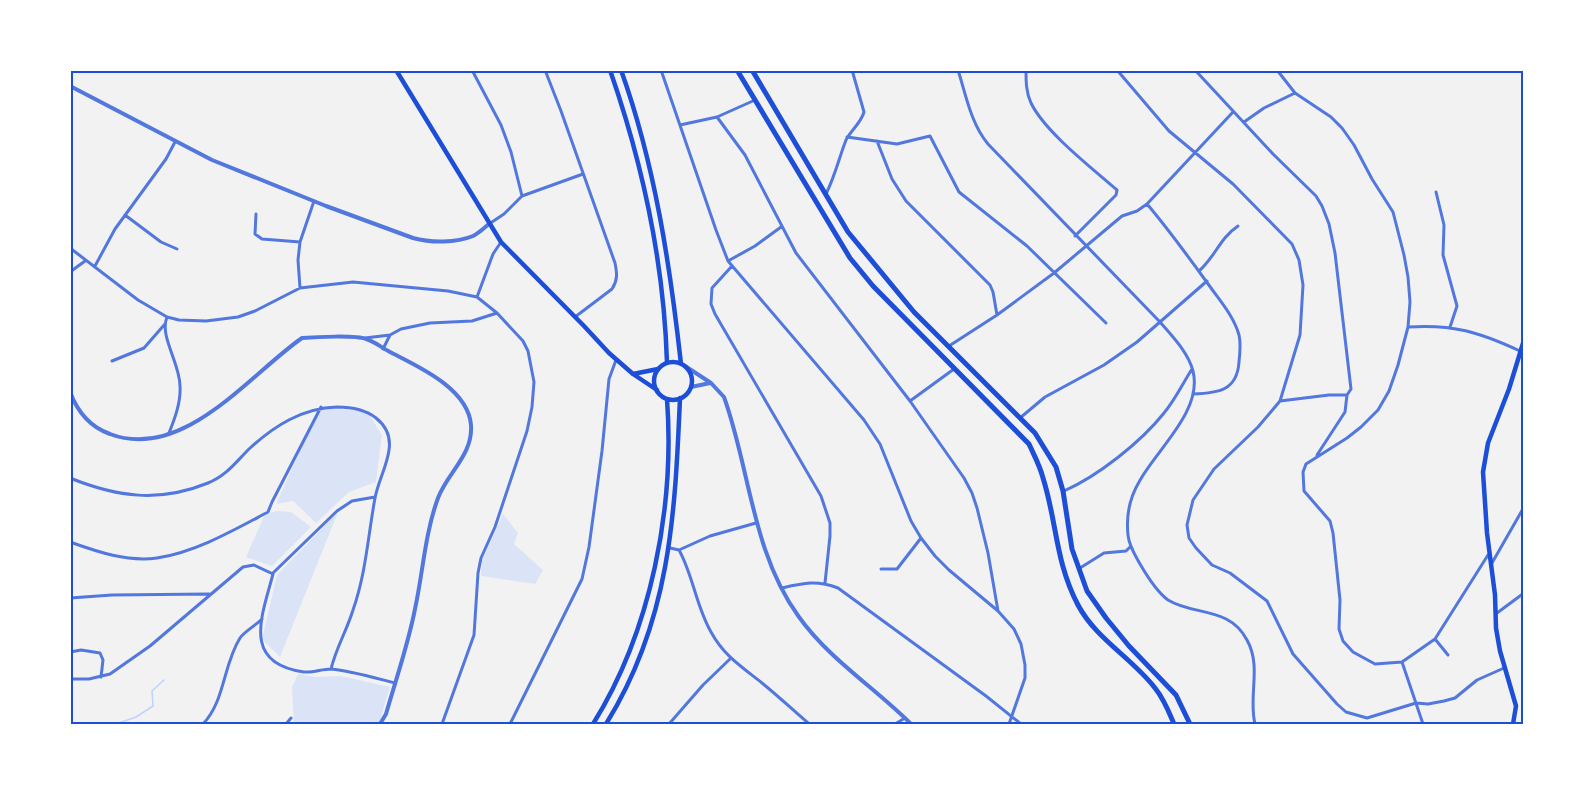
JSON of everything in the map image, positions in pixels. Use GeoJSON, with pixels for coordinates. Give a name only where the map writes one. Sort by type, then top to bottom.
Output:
{"type":"FeatureCollection","features":[{"type":"Feature","properties":{"kind":"highway"},"geometry":{"type":"LineString","coordinates":[[737,70],[850,258],[873,286],[1029,444],[1043,477],[1058,556],[1078,606],[1089,622],[1156,689],[1174,724]]}},
{"type":"Feature","properties":{"kind":"highway"},"geometry":{"type":"LineString","coordinates":[[752,70],[848,232],[914,312],[1035,433],[1046,449],[1056,467],[1063,491],[1072,549],[1087,591],[1106,618],[1176,694],[1190,724]]}},
{"type":"Feature","properties":{"kind":"highway"},"geometry":{"type":"LineString","coordinates":[[850,258],[860,247]]}},
{"type":"Feature","properties":{"kind":"main road"},"geometry":{"type":"LineString","coordinates":[[396,70],[501,242],[616,360],[667,399],[680,398],[685,396],[691,387],[691,376],[683,365],[671,275],[651,176],[621,70]]}},
{"type":"Feature","properties":{"kind":"main road"},"geometry":{"type":"LineString","coordinates":[[610,70],[633,145],[650,216],[665,314],[667,363]]}},
{"type":"Feature","properties":{"kind":"main road"},"geometry":{"type":"LineString","coordinates":[[1513,724],[1516,706],[1500,651],[1483,472],[1488,442],[1509,388],[1524,340]]}},
{"type":"Feature","properties":{"kind":"main road"},"geometry":{"type":"LineString","coordinates":[[633,374],[658,369],[667,363],[683,365]]}},
{"type":"Feature","properties":{"kind":"main road"},"geometry":{"type":"LineString","coordinates":[[657,390],[654,379],[658,369]]}},
{"type":"Feature","properties":{"kind":"main road"},"geometry":{"type":"LineString","coordinates":[[606,724],[627,686],[655,615],[670,548],[680,398]]}},
{"type":"Feature","properties":{"kind":"main road"},"geometry":{"type":"LineString","coordinates":[[593,724],[620,676],[634,640],[656,563],[667,467],[667,399]]}},
{"type":"Feature","properties":{"kind":"street"},"geometry":{"type":"LineString","coordinates":[[472,70],[508,143],[522,196]]}},
{"type":"Feature","properties":{"kind":"street"},"geometry":{"type":"LineString","coordinates":[[544,70],[615,263],[617,275],[612,289],[575,317]]}},
{"type":"Feature","properties":{"kind":"street"},"geometry":{"type":"LineString","coordinates":[[661,70],[728,261],[869,428],[880,444],[911,521],[921,538],[948,570],[998,611],[1014,629],[1021,644],[1025,678],[1009,724]]}},
{"type":"Feature","properties":{"kind":"street"},"geometry":{"type":"LineString","coordinates":[[826,194],[834,178],[847,137],[864,112],[852,70]]}},
{"type":"Feature","properties":{"kind":"street"},"geometry":{"type":"LineString","coordinates":[[958,70],[981,135],[1075,236],[1160,322],[1185,354],[1192,369],[1193,394],[1188,409],[1139,482],[1131,500],[1127,527],[1131,546],[1146,574],[1161,594],[1169,600],[1220,615],[1246,638],[1255,666],[1253,716],[1255,724]]}},
{"type":"Feature","properties":{"kind":"street"},"geometry":{"type":"LineString","coordinates":[[1026,70],[1027,89],[1032,104],[1043,120],[1117,190],[1116,195],[1075,236]]}},
{"type":"Feature","properties":{"kind":"street"},"geometry":{"type":"LineString","coordinates":[[1117,70],[1169,131],[1233,184],[1292,244],[1299,260],[1303,298],[1300,335],[1280,401],[1258,427],[1214,469],[1193,500],[1188,525],[1189,538],[1196,549],[1212,566],[1230,573],[1267,601],[1293,654],[1337,704],[1347,712],[1367,718],[1416,703],[1428,704],[1455,698],[1477,680],[1506,668]]}},
{"type":"Feature","properties":{"kind":"street"},"geometry":{"type":"LineString","coordinates":[[1195,70],[1273,154],[1316,196],[1329,224],[1335,254],[1351,389],[1347,395],[1344,411],[1316,457]]}},
{"type":"Feature","properties":{"kind":"street"},"geometry":{"type":"LineString","coordinates":[[1277,70],[1296,93],[1331,117],[1354,145],[1393,212],[1408,278],[1410,302],[1408,327],[1389,391],[1378,410],[1347,438],[1306,464],[1303,472],[1304,491],[1330,521],[1333,533],[1341,636],[1353,652],[1375,664],[1402,662],[1435,639],[1490,553]]}},
{"type":"Feature","properties":{"kind":"street"},"geometry":{"type":"LineString","coordinates":[[70,86],[212,160],[314,201],[425,241],[447,241],[473,236],[504,214],[522,196],[583,174]]}},
{"type":"Feature","properties":{"kind":"street"},"geometry":{"type":"LineString","coordinates":[[1244,122],[1264,108],[1296,93]]}},
{"type":"Feature","properties":{"kind":"street"},"geometry":{"type":"LineString","coordinates":[[679,125],[717,117],[755,100]]}},
{"type":"Feature","properties":{"kind":"street"},"geometry":{"type":"LineString","coordinates":[[949,346],[998,315],[1054,273],[1122,216],[1137,211],[1147,204],[1233,112]]}},
{"type":"Feature","properties":{"kind":"street"},"geometry":{"type":"LineString","coordinates":[[717,117],[745,155],[781,227],[803,262],[910,401],[964,478],[977,508],[998,611]]}},
{"type":"Feature","properties":{"kind":"street"},"geometry":{"type":"LineString","coordinates":[[847,137],[897,144],[930,136],[959,192],[1027,246],[1106,323]]}},
{"type":"Feature","properties":{"kind":"street"},"geometry":{"type":"LineString","coordinates":[[877,141],[892,179],[906,201],[990,285],[994,307],[998,315]]}},
{"type":"Feature","properties":{"kind":"street"},"geometry":{"type":"LineString","coordinates":[[94,267],[107,241],[165,159],[174,142]]}},
{"type":"Feature","properties":{"kind":"street"},"geometry":{"type":"LineString","coordinates":[[1436,192],[1444,225],[1443,255],[1457,306],[1450,327]]}},
{"type":"Feature","properties":{"kind":"street"},"geometry":{"type":"LineString","coordinates":[[300,288],[298,260],[300,242],[314,201]]}},
{"type":"Feature","properties":{"kind":"street"},"geometry":{"type":"LineString","coordinates":[[1147,204],[1207,281],[1228,311],[1239,334],[1239,368],[1233,383],[1225,390],[1208,394],[1193,394]]}},
{"type":"Feature","properties":{"kind":"street"},"geometry":{"type":"LineString","coordinates":[[256,214],[255,234],[262,239],[300,242]]}},
{"type":"Feature","properties":{"kind":"street"},"geometry":{"type":"LineString","coordinates":[[125,215],[161,242],[177,249]]}},
{"type":"Feature","properties":{"kind":"street"},"geometry":{"type":"LineString","coordinates":[[1199,271],[1212,258],[1224,237],[1238,226]]}},
{"type":"Feature","properties":{"kind":"street"},"geometry":{"type":"LineString","coordinates":[[728,261],[781,227]]}},
{"type":"Feature","properties":{"kind":"street"},"geometry":{"type":"LineString","coordinates":[[477,297],[493,254],[501,242]]}},
{"type":"Feature","properties":{"kind":"street"},"geometry":{"type":"LineString","coordinates":[[70,248],[138,300],[179,320],[238,317],[300,288],[353,282],[448,291],[477,297],[497,313],[523,341],[528,351],[534,382],[532,407],[519,461],[481,558],[474,635],[442,724]]}},
{"type":"Feature","properties":{"kind":"street"},"geometry":{"type":"LineString","coordinates":[[70,272],[85,261]]}},
{"type":"Feature","properties":{"kind":"street"},"geometry":{"type":"LineString","coordinates":[[732,266],[712,288],[711,304],[757,388],[821,496],[830,523],[825,583]]}},
{"type":"Feature","properties":{"kind":"street"},"geometry":{"type":"LineString","coordinates":[[1020,418],[1045,397],[1104,365],[1137,342],[1207,281]]}},
{"type":"Feature","properties":{"kind":"street"},"geometry":{"type":"LineString","coordinates":[[70,392],[81,414],[89,423],[102,431],[118,437],[134,439],[169,435],[185,429],[209,414],[302,338],[365,338],[390,335],[401,329],[415,326],[472,321],[497,313]]}},
{"type":"Feature","properties":{"kind":"street"},"geometry":{"type":"LineString","coordinates":[[167,316],[165,324],[168,345],[176,359],[180,386],[179,400],[169,435]]}},
{"type":"Feature","properties":{"kind":"street"},"geometry":{"type":"LineString","coordinates":[[112,361],[144,348],[165,324]]}},
{"type":"Feature","properties":{"kind":"street"},"geometry":{"type":"LineString","coordinates":[[1408,327],[1450,327],[1489,337],[1520,351]]}},
{"type":"Feature","properties":{"kind":"street"},"geometry":{"type":"LineString","coordinates":[[383,349],[390,335]]}},
{"type":"Feature","properties":{"kind":"street"},"geometry":{"type":"LineString","coordinates":[[365,338],[428,371],[450,388],[461,400],[471,423],[471,437],[463,459],[439,496],[431,520],[416,607],[386,714],[380,724]]}},
{"type":"Feature","properties":{"kind":"street"},"geometry":{"type":"LineString","coordinates":[[510,724],[582,579],[589,547],[601,461],[609,379],[616,360]]}},
{"type":"Feature","properties":{"kind":"street"},"geometry":{"type":"LineString","coordinates":[[683,365],[719,390],[727,405],[756,523],[782,588],[800,618],[834,655],[911,724]]}},
{"type":"Feature","properties":{"kind":"street"},"geometry":{"type":"LineString","coordinates":[[910,401],[954,369]]}},
{"type":"Feature","properties":{"kind":"street"},"geometry":{"type":"LineString","coordinates":[[1063,491],[1114,461],[1128,449],[1164,413],[1192,369]]}},
{"type":"Feature","properties":{"kind":"street"},"geometry":{"type":"LineString","coordinates":[[691,387],[711,383]]}},
{"type":"Feature","properties":{"kind":"street"},"geometry":{"type":"LineString","coordinates":[[1280,401],[1347,395]]}},
{"type":"Feature","properties":{"kind":"street"},"geometry":{"type":"LineString","coordinates":[[70,478],[97,489],[133,496],[155,496],[210,483],[231,470],[248,450],[274,428],[296,415],[321,407],[342,407],[370,414],[380,421],[388,433],[389,452],[375,496],[365,569],[353,610],[334,655],[331,669]]}},
{"type":"Feature","properties":{"kind":"street"},"geometry":{"type":"LineString","coordinates":[[70,542],[117,556],[156,558],[201,545],[268,512],[321,407]]}},
{"type":"Feature","properties":{"kind":"street"},"geometry":{"type":"LineString","coordinates":[[375,496],[352,501],[337,511],[273,574],[262,619],[260,642],[265,652],[277,664],[288,669],[307,673],[331,669],[395,683]]}},
{"type":"Feature","properties":{"kind":"street"},"geometry":{"type":"LineString","coordinates":[[1492,563],[1524,507]]}},
{"type":"Feature","properties":{"kind":"street"},"geometry":{"type":"LineString","coordinates":[[670,548],[679,550],[710,536],[756,523]]}},
{"type":"Feature","properties":{"kind":"street"},"geometry":{"type":"LineString","coordinates":[[881,569],[897,569],[921,538]]}},
{"type":"Feature","properties":{"kind":"street"},"geometry":{"type":"LineString","coordinates":[[1078,569],[1104,553],[1126,551],[1131,546]]}},
{"type":"Feature","properties":{"kind":"street"},"geometry":{"type":"LineString","coordinates":[[679,550],[704,619],[730,659],[809,724]]}},
{"type":"Feature","properties":{"kind":"street"},"geometry":{"type":"LineString","coordinates":[[70,680],[110,674],[150,646],[243,567],[254,566],[273,574]]}},
{"type":"Feature","properties":{"kind":"street"},"geometry":{"type":"LineString","coordinates":[[782,588],[809,582],[825,583],[850,597],[1021,724]]}},
{"type":"Feature","properties":{"kind":"street"},"geometry":{"type":"LineString","coordinates":[[1495,614],[1524,593]]}},
{"type":"Feature","properties":{"kind":"street"},"geometry":{"type":"LineString","coordinates":[[70,598],[209,594]]}},
{"type":"Feature","properties":{"kind":"street"},"geometry":{"type":"LineString","coordinates":[[203,724],[210,717],[222,689],[228,664],[241,637],[262,619]]}},
{"type":"Feature","properties":{"kind":"street"},"geometry":{"type":"LineString","coordinates":[[1435,639],[1448,655]]}},
{"type":"Feature","properties":{"kind":"street"},"geometry":{"type":"LineString","coordinates":[[70,652],[81,650],[100,653],[103,660],[101,677]]}},
{"type":"Feature","properties":{"kind":"street"},"geometry":{"type":"LineString","coordinates":[[669,724],[703,685],[730,659]]}},
{"type":"Feature","properties":{"kind":"street"},"geometry":{"type":"LineString","coordinates":[[1402,662],[1423,724]]}},
{"type":"Feature","properties":{"kind":"street"},"geometry":{"type":"LineString","coordinates":[[286,724],[291,718]]}},
{"type":"Feature","properties":{"kind":"street"},"geometry":{"type":"LineString","coordinates":[[894,724],[905,718]]}},
{"type":"Feature","properties":{"kind":"street"},"geometry":{"type":"LineString","coordinates":[[784,724],[809,724]]}},
{"type":"Feature","properties":{"kind":"shaded area"},"geometry":{"type":"Polygon","coordinates":[[[319,408],[367,411],[382,435],[376,482],[349,492],[316,523],[293,501],[276,504],[319,408]]]}},
{"type":"Feature","properties":{"kind":"shaded area"},"geometry":{"type":"Polygon","coordinates":[[[277,511],[291,512],[311,527],[272,566],[246,557],[265,514],[277,511]]]}},
{"type":"Feature","properties":{"kind":"shaded area"},"geometry":{"type":"Polygon","coordinates":[[[338,512],[280,657],[262,639],[277,575],[338,512]]]}},
{"type":"Feature","properties":{"kind":"shaded area"},"geometry":{"type":"Polygon","coordinates":[[[503,514],[518,533],[514,544],[543,570],[535,584],[481,576],[482,561],[503,514]]]}},
{"type":"Feature","properties":{"kind":"shaded area"},"geometry":{"type":"Polygon","coordinates":[[[298,674],[316,677],[341,676],[390,687],[378,724],[294,724],[292,687],[298,674]]]}},
{"type":"Feature","properties":{"kind":"waterway"},"geometry":{"type":"LineString","coordinates":[[116,724],[136,717],[153,706],[152,691],[164,680]]}}]}
